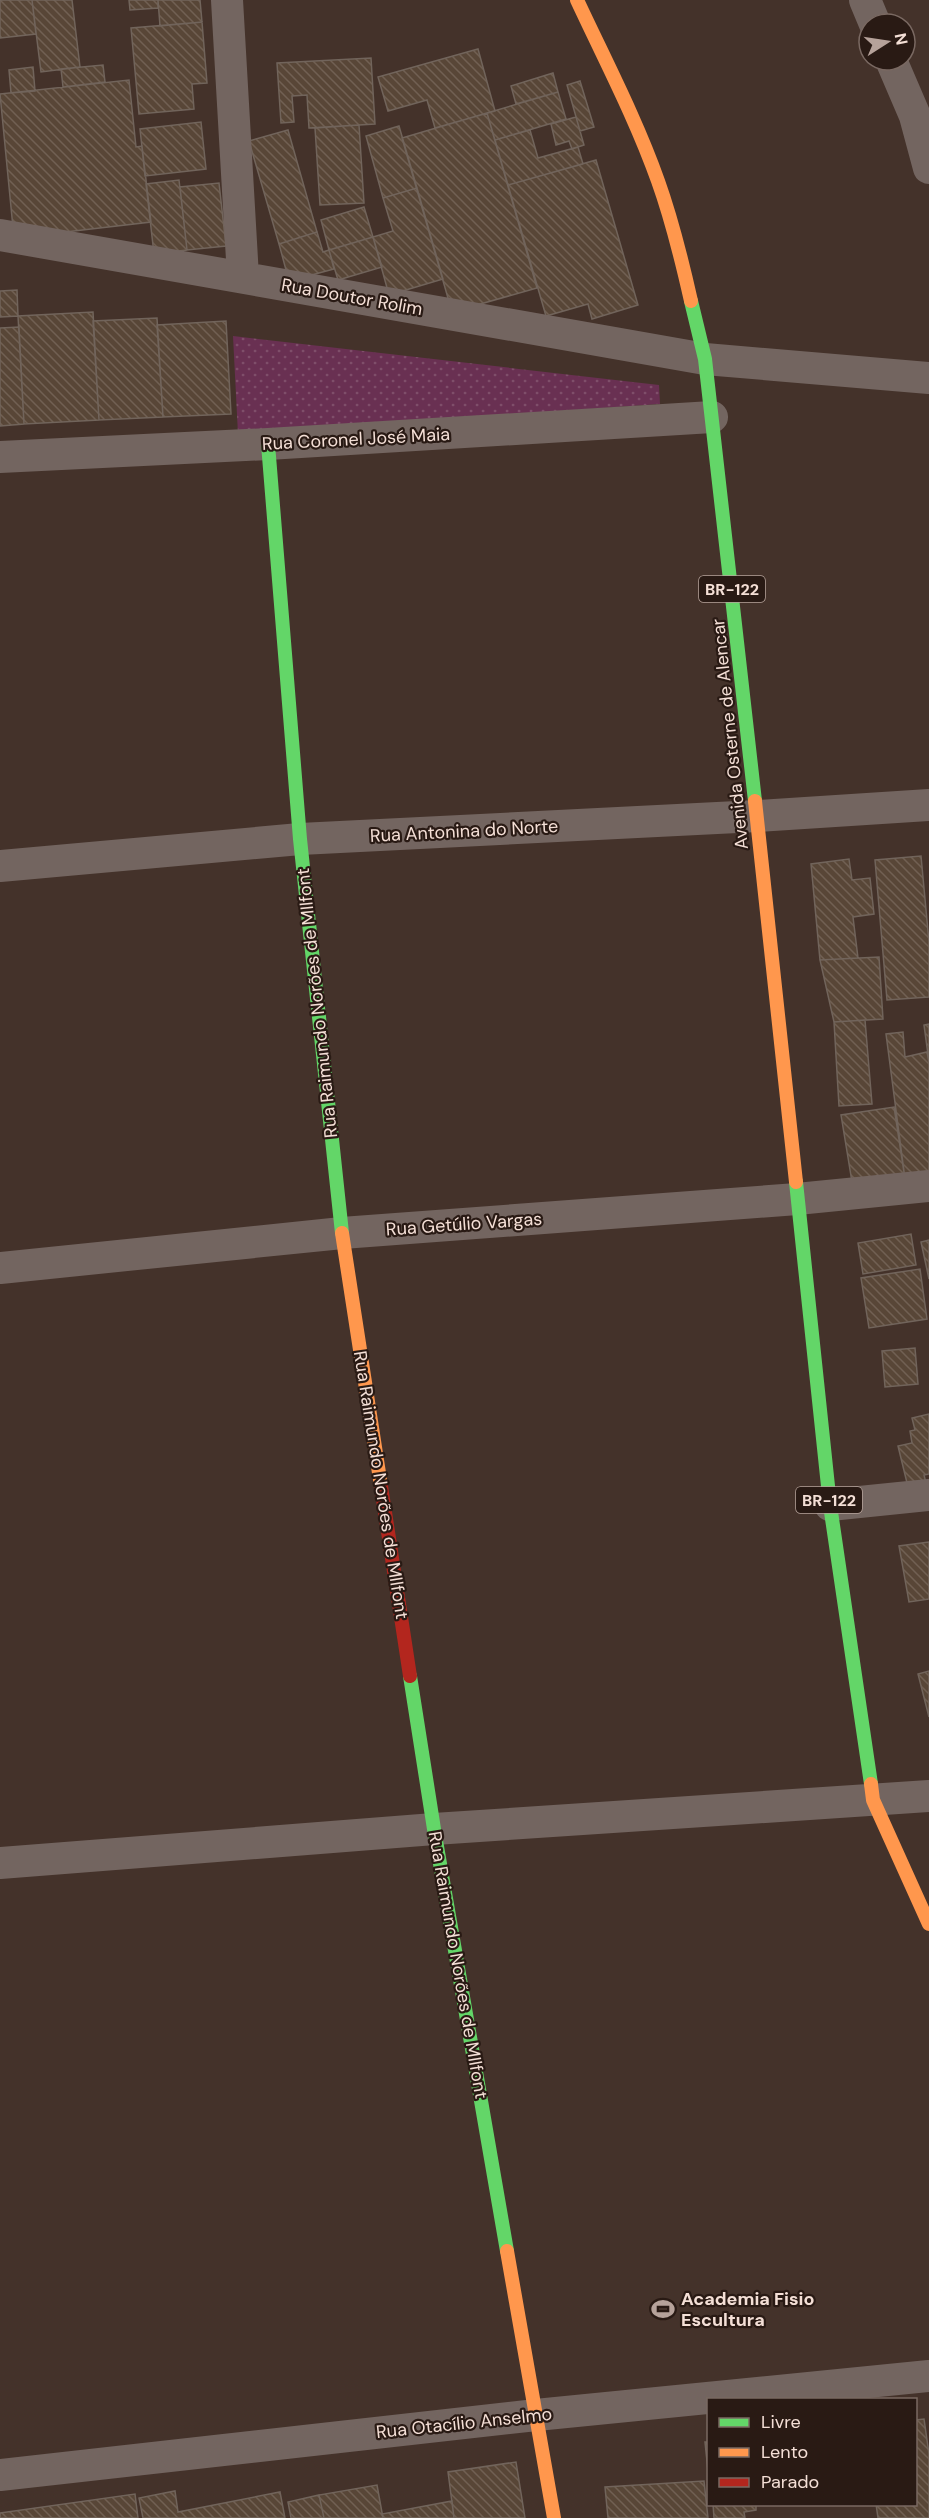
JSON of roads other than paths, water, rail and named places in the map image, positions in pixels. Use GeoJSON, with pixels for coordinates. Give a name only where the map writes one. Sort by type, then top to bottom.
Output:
{"type":"FeatureCollection","features":[{"type":"Feature","properties":{"kind":"main road","name":"Avenida Osterne de Alencar"},"geometry":{"type":"LineString","coordinates":[[577,0],[632,117],[657,181],[678,245],[705,359],[757,816],[797,1199]]}},
{"type":"Feature","properties":{"kind":"main road","name":"Rua Raimundo Norões de MIlfont"},"geometry":{"type":"LineString","coordinates":[[268,444],[300,839],[342,1233],[434,1829],[554,2518]]}},
{"type":"Feature","properties":{"kind":"main road","name":"BR-122"},"geometry":{"type":"LineString","coordinates":[[797,1199],[830,1505],[873,1800],[929,1924]]}},
{"type":"Feature","properties":{"kind":"street"},"geometry":{"type":"LineString","coordinates":[[227,0],[243,277]]}},
{"type":"Feature","properties":{"kind":"street"},"geometry":{"type":"LineString","coordinates":[[898,72],[922,112],[929,168]]}},
{"type":"Feature","properties":{"kind":"street","name":"Rua Doutor Rolim"},"geometry":{"type":"LineString","coordinates":[[0,235],[705,359]]}},
{"type":"Feature","properties":{"kind":"street"},"geometry":{"type":"LineString","coordinates":[[705,359],[929,378]]}},
{"type":"Feature","properties":{"kind":"street","name":"Rua Coronel José Maia"},"geometry":{"type":"LineString","coordinates":[[0,457],[268,444],[712,417]]}},
{"type":"Feature","properties":{"kind":"street","name":"Rua Antonina do Norte"},"geometry":{"type":"LineString","coordinates":[[0,866],[300,839],[929,805]]}},
{"type":"Feature","properties":{"kind":"street","name":"Rua Getúlio Vargas"},"geometry":{"type":"LineString","coordinates":[[0,1268],[342,1233],[797,1199],[929,1186]]}},
{"type":"Feature","properties":{"kind":"street"},"geometry":{"type":"LineString","coordinates":[[830,1505],[929,1495]]}},
{"type":"Feature","properties":{"kind":"street"},"geometry":{"type":"LineString","coordinates":[[0,1863],[434,1829],[929,1796]]}},
{"type":"Feature","properties":{"kind":"street","name":"Rua Otacílio Anselmo"},"geometry":{"type":"LineString","coordinates":[[707,2398],[929,2376]]}},
{"type":"Feature","properties":{"kind":"street","name":"Rua Otacílio Anselmo"},"geometry":{"type":"LineString","coordinates":[[0,2475],[707,2398]]}},
{"type":"Feature","properties":{"kind":"place","name":"Academia Fisio Escultura"},"geometry":{"type":"Point","coordinates":[663,2309]}}]}
